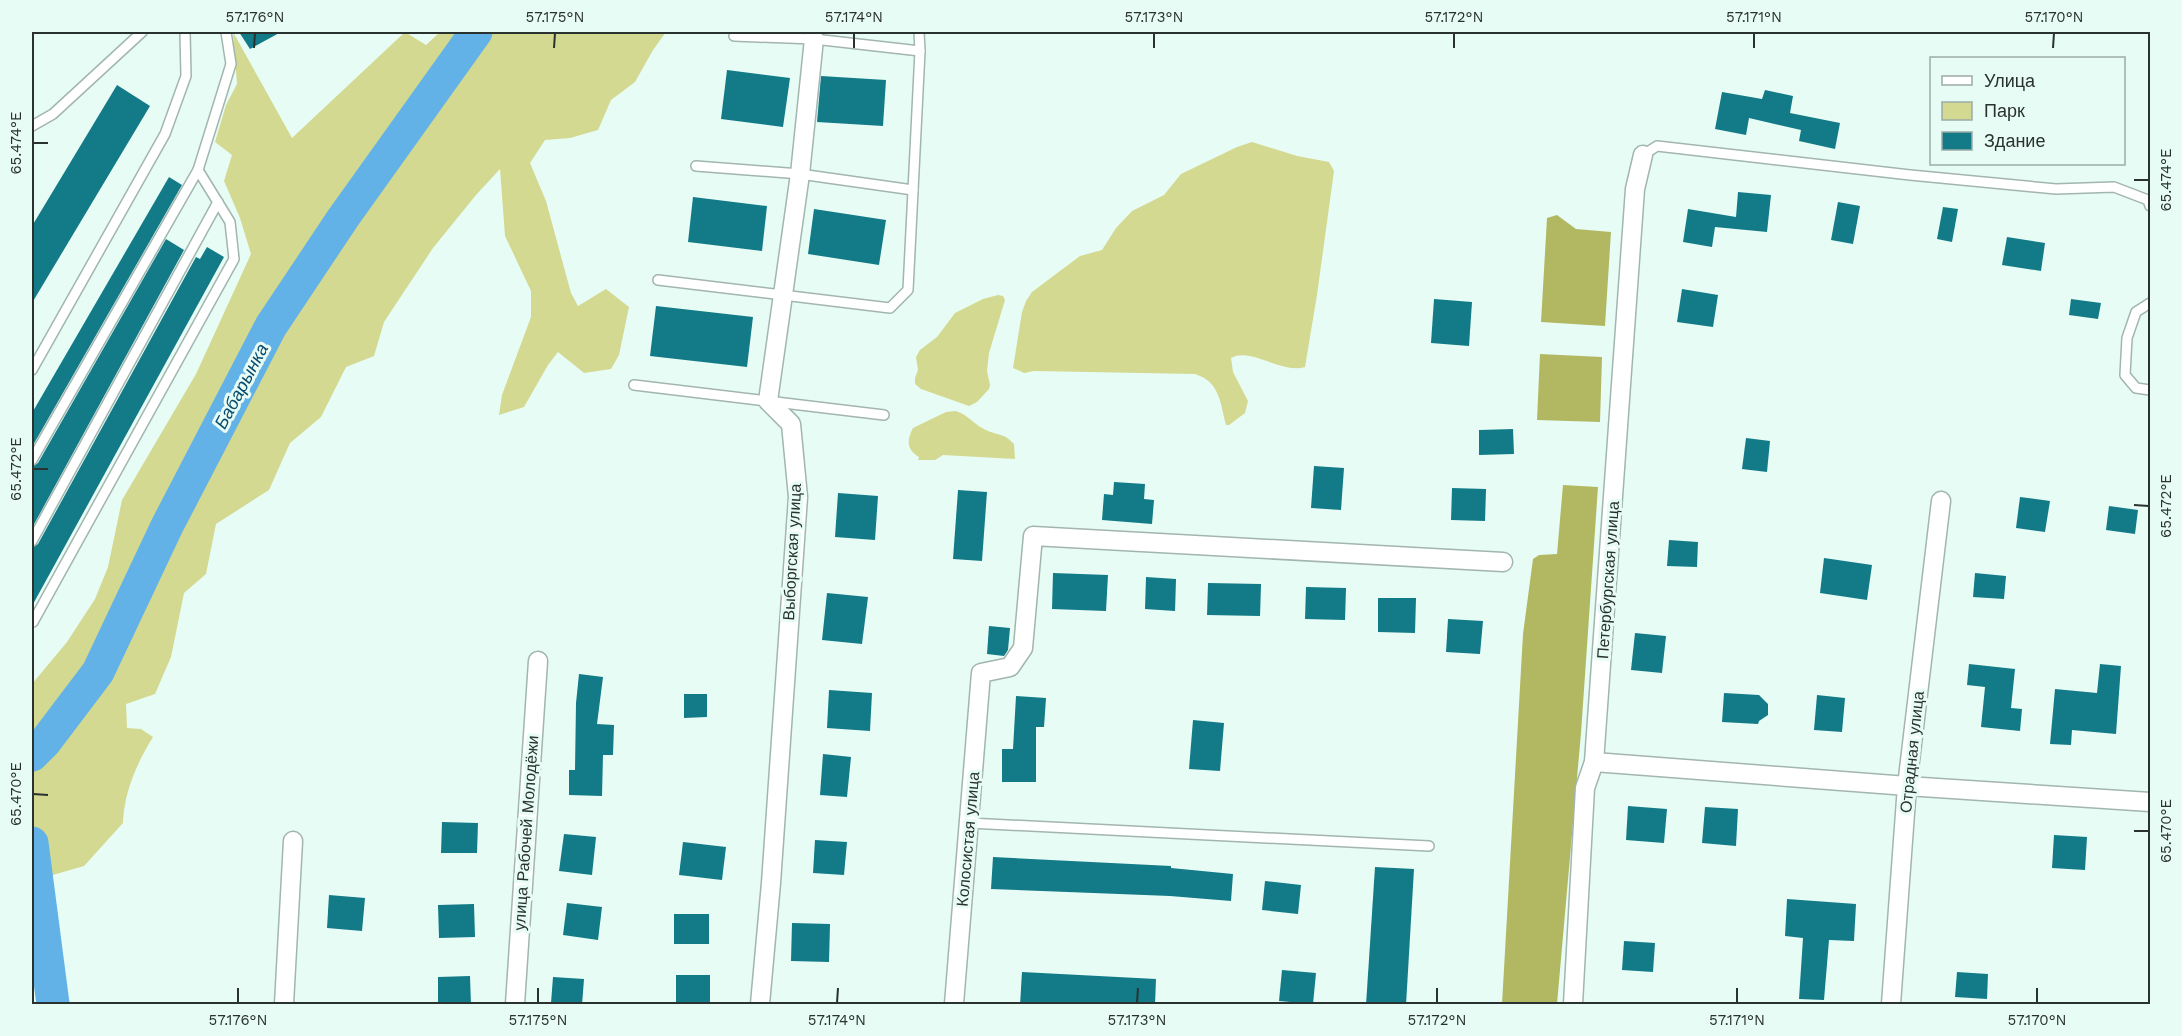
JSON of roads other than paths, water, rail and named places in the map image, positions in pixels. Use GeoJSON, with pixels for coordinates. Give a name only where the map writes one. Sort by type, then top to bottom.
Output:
{"type":"FeatureCollection","features":[{"type":"Feature","properties":{"kind":"street"},"geometry":{"type":"LineString","coordinates":[[768,401],[800,174],[814,39]]}},
{"type":"Feature","properties":{"kind":"street","name":"Петербургская улица"},"geometry":{"type":"LineString","coordinates":[[1574,1005],[1585,788],[1594,762],[1635,189],[1643,155]]}},
{"type":"Feature","properties":{"kind":"street","name":"Выборгская улица"},"geometry":{"type":"LineString","coordinates":[[759,1005],[771,883],[798,497],[790,424],[768,401]]}},
{"type":"Feature","properties":{"kind":"street","name":"Отрадная улица"},"geometry":{"type":"LineString","coordinates":[[1891,1005],[1907,786],[1941,501]]}},
{"type":"Feature","properties":{"kind":"street","name":"Колосистая улица"},"geometry":{"type":"LineString","coordinates":[[954,1005],[981,673],[1010,667],[1023,648],[1033,536],[1503,562]]}},
{"type":"Feature","properties":{"kind":"street","name":"улица Рабочей Молодёжи"},"geometry":{"type":"LineString","coordinates":[[514,1005],[538,661]]}},
{"type":"Feature","properties":{"kind":"street"},"geometry":{"type":"LineString","coordinates":[[1594,762],[2151,802]]}},
{"type":"Feature","properties":{"kind":"street"},"geometry":{"type":"LineString","coordinates":[[284,1005],[293,842]]}},
{"type":"Feature","properties":{"kind":"lane"},"geometry":{"type":"LineString","coordinates":[[32,126],[53,114],[142,32]]}},
{"type":"Feature","properties":{"kind":"lane"},"geometry":{"type":"LineString","coordinates":[[32,370],[165,134],[186,76],[185,32]]}},
{"type":"Feature","properties":{"kind":"lane"},"geometry":{"type":"LineString","coordinates":[[32,460],[198,170],[231,64],[226,32]]}},
{"type":"Feature","properties":{"kind":"lane"},"geometry":{"type":"LineString","coordinates":[[658,280],[890,308],[908,290],[920,51],[919,32]]}},
{"type":"Feature","properties":{"kind":"lane"},"geometry":{"type":"LineString","coordinates":[[734,36],[814,39],[920,51]]}},
{"type":"Feature","properties":{"kind":"lane"},"geometry":{"type":"LineString","coordinates":[[1643,155],[1657,146],[2056,189],[2114,187],[2148,200],[2151,206]]}},
{"type":"Feature","properties":{"kind":"lane"},"geometry":{"type":"LineString","coordinates":[[696,166],[800,174],[913,190]]}},
{"type":"Feature","properties":{"kind":"lane"},"geometry":{"type":"LineString","coordinates":[[32,621],[234,259],[230,222],[198,170]]}},
{"type":"Feature","properties":{"kind":"lane"},"geometry":{"type":"LineString","coordinates":[[32,542],[218,202]]}},
{"type":"Feature","properties":{"kind":"lane"},"geometry":{"type":"LineString","coordinates":[[2151,303],[2136,312],[2127,338],[2125,375],[2136,388],[2151,390]]}},
{"type":"Feature","properties":{"kind":"lane"},"geometry":{"type":"LineString","coordinates":[[634,385],[884,415]]}},
{"type":"Feature","properties":{"kind":"lane"},"geometry":{"type":"LineString","coordinates":[[969,823],[1429,846]]}},
{"type":"Feature","properties":{"kind":"waterway","name":"Бабарынка"},"geometry":{"type":"LineString","coordinates":[[32,755],[45,742],[98,672],[167,526],[271,326],[343,218],[476,32]]}},
{"type":"Feature","properties":{"kind":"waterway","name":"Бабарынка"},"geometry":{"type":"LineString","coordinates":[[32,843],[53,1004]]}}]}
